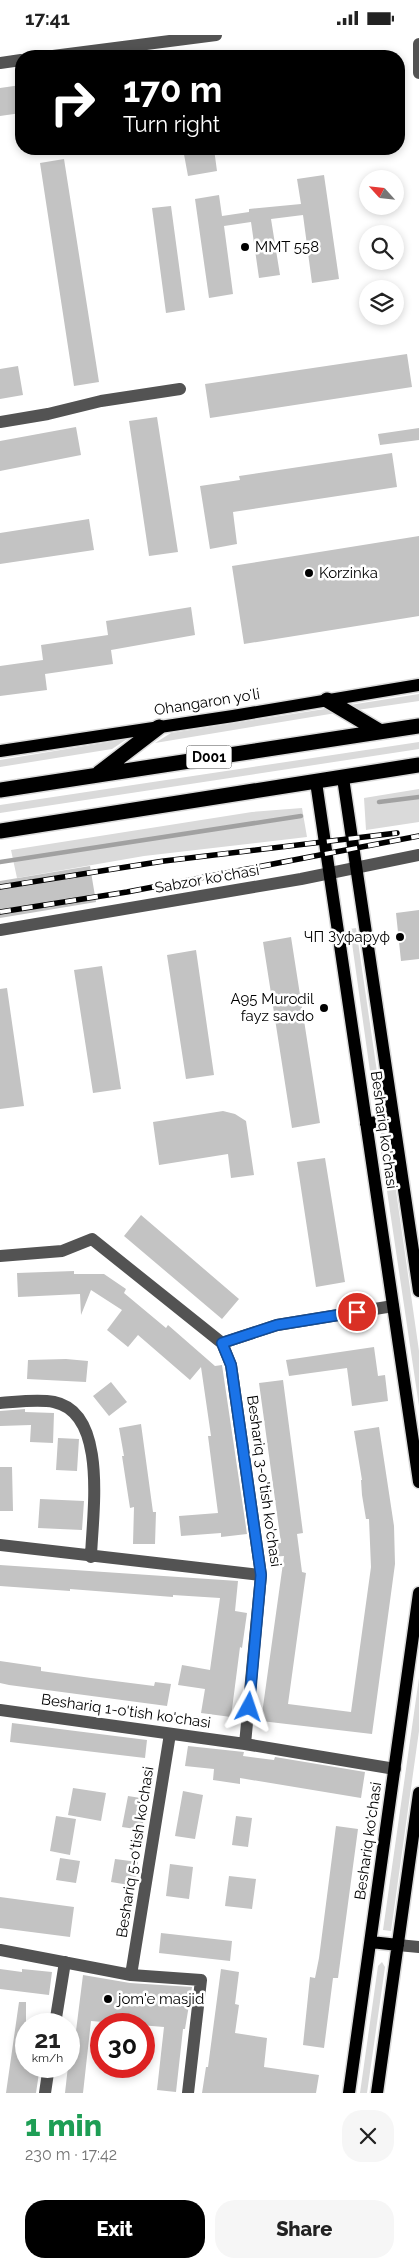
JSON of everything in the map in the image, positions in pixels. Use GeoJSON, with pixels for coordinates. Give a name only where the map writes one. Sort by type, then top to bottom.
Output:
{"type":"FeatureCollection","features":[{"type":"Feature","properties":{"kind":"highway"},"geometry":{"type":"LineString","coordinates":[[327,700],[379,731]]}},
{"type":"Feature","properties":{"kind":"highway","name":"D001"},"geometry":{"type":"LineString","coordinates":[[0,790],[419,725]]}},
{"type":"Feature","properties":{"kind":"highway"},"geometry":{"type":"LineString","coordinates":[[96,775],[160,727]]}},
{"type":"Feature","properties":{"kind":"highway"},"geometry":{"type":"LineString","coordinates":[[0,831],[316,783],[419,765]]}},
{"type":"Feature","properties":{"kind":"main road","name":"Ohangaron yoʻli"},"geometry":{"type":"LineString","coordinates":[[0,751],[419,685]]}},
{"type":"Feature","properties":{"kind":"main road","name":"Beshariq ko'chasi"},"geometry":{"type":"LineString","coordinates":[[343,778],[394,1119],[415,1239],[419,1291]]}},
{"type":"Feature","properties":{"kind":"main road","name":"Beshariq ko'chasi"},"geometry":{"type":"LineString","coordinates":[[316,783],[419,1482]]}},
{"type":"Feature","properties":{"kind":"main road"},"geometry":{"type":"LineString","coordinates":[[366,1124],[394,1119]]}},
{"type":"Feature","properties":{"kind":"main road","name":"Beshariq ko'chasi"},"geometry":{"type":"LineString","coordinates":[[349,2093],[419,1593]]}},
{"type":"Feature","properties":{"kind":"main road"},"geometry":{"type":"LineString","coordinates":[[376,2093],[419,1793]]}},
{"type":"Feature","properties":{"kind":"main road"},"geometry":{"type":"LineString","coordinates":[[371,1942],[398,1945]]}},
{"type":"Feature","properties":{"kind":"street"},"geometry":{"type":"LineString","coordinates":[[100,50],[216,35]]}},
{"type":"Feature","properties":{"kind":"street"},"geometry":{"type":"LineString","coordinates":[[419,44],[419,73]]}},
{"type":"Feature","properties":{"kind":"street"},"geometry":{"type":"LineString","coordinates":[[0,63],[15,62]]}},
{"type":"Feature","properties":{"kind":"street"},"geometry":{"type":"LineString","coordinates":[[0,422],[48,414],[101,401],[180,389]]}},
{"type":"Feature","properties":{"kind":"street","name":"Sabzor ko'chasi"},"geometry":{"type":"LineString","coordinates":[[0,930],[329,873],[419,855]]}},
{"type":"Feature","properties":{"kind":"street","name":"Beshariq 3-o'tish ko'chasi"},"geometry":{"type":"LineString","coordinates":[[0,1256],[62,1251],[92,1239],[222,1343],[231,1365],[261,1575],[245,1744]]}},
{"type":"Feature","properties":{"kind":"street"},"geometry":{"type":"LineString","coordinates":[[222,1343],[277,1325],[393,1306]]}},
{"type":"Feature","properties":{"kind":"street"},"geometry":{"type":"LineString","coordinates":[[0,1403],[52,1401],[68,1409],[87,1431],[94,1459],[92,1557]]}},
{"type":"Feature","properties":{"kind":"street"},"geometry":{"type":"LineString","coordinates":[[0,1545],[261,1575]]}},
{"type":"Feature","properties":{"kind":"street","name":"Beshariq 1-o'tish ko'chasi"},"geometry":{"type":"LineString","coordinates":[[0,1710],[245,1744],[395,1769]]}},
{"type":"Feature","properties":{"kind":"street","name":"Beshariq 5-o'tish ko'chasi"},"geometry":{"type":"LineString","coordinates":[[131,1975],[170,1734]]}},
{"type":"Feature","properties":{"kind":"street"},"geometry":{"type":"LineString","coordinates":[[398,1945],[419,1947]]}},
{"type":"Feature","properties":{"kind":"street"},"geometry":{"type":"LineString","coordinates":[[0,1950],[131,1975],[201,1980],[188,2093]]}},
{"type":"Feature","properties":{"kind":"street"},"geometry":{"type":"LineString","coordinates":[[58,2013],[65,1962]]}},
{"type":"Feature","properties":{"kind":"street"},"geometry":{"type":"LineString","coordinates":[[45,2093],[47,2078]]}},
{"type":"Feature","properties":{"kind":"shaded area"},"geometry":{"type":"Polygon","coordinates":[[[419,694],[419,701],[357,710],[350,705],[419,694]]]}},
{"type":"Feature","properties":{"kind":"shaded area"},"geometry":{"type":"Polygon","coordinates":[[[331,708],[336,713],[155,743],[171,733],[331,708]]]}},
{"type":"Feature","properties":{"kind":"shaded area"},"geometry":{"type":"Polygon","coordinates":[[[127,739],[112,749],[0,767],[0,760],[127,739]]]}},
{"type":"Feature","properties":{"kind":"shaded area"},"geometry":{"type":"Polygon","coordinates":[[[419,742],[419,749],[0,813],[0,805],[419,742]]]}},
{"type":"Feature","properties":{"kind":"shaded area"},"geometry":{"type":"Polygon","coordinates":[[[419,789],[419,822],[366,830],[364,798],[419,789]]]}},
{"type":"Feature","properties":{"kind":"shaded area"},"geometry":{"type":"Polygon","coordinates":[[[302,808],[307,837],[144,856],[17,878],[11,850],[252,812],[302,808]]]}},
{"type":"Feature","properties":{"kind":"shaded area"},"geometry":{"type":"Polygon","coordinates":[[[356,928],[382,1106],[378,1108],[375,1107],[350,929],[356,928]]]}},
{"type":"Feature","properties":{"kind":"shaded area"},"geometry":{"type":"Polygon","coordinates":[[[382,1132],[388,1135],[419,1351],[419,1406],[379,1137],[382,1132]]]}},
{"type":"Feature","properties":{"kind":"shaded area"},"geometry":{"type":"Polygon","coordinates":[[[419,1678],[419,1731],[391,1931],[383,1930],[419,1678]]]}},
{"type":"Feature","properties":{"kind":"shaded area"},"geometry":{"type":"Polygon","coordinates":[[[382,1962],[385,1967],[367,2093],[360,2093],[378,1966],[382,1962]]]}},
{"type":"Feature","properties":{"kind":"building"},"geometry":{"type":"Polygon","coordinates":[[[15,86],[15,114],[0,116],[0,88],[15,86]]]}},
{"type":"Feature","properties":{"kind":"building"},"geometry":{"type":"Polygon","coordinates":[[[184,155],[215,155],[217,171],[188,176],[184,155]]]}},
{"type":"Feature","properties":{"kind":"building"},"geometry":{"type":"Polygon","coordinates":[[[64,159],[99,382],[74,386],[40,163],[64,159]]]}},
{"type":"Feature","properties":{"kind":"building"},"geometry":{"type":"Polygon","coordinates":[[[324,175],[339,279],[312,283],[303,215],[271,219],[280,275],[259,278],[251,222],[224,226],[233,294],[209,298],[195,199],[219,195],[222,216],[249,212],[249,209],[301,204],[297,179],[324,175]]]}},
{"type":"Feature","properties":{"kind":"building"},"geometry":{"type":"Polygon","coordinates":[[[171,206],[185,310],[166,313],[152,208],[171,206]]]}},
{"type":"Feature","properties":{"kind":"building"},"geometry":{"type":"Polygon","coordinates":[[[407,354],[412,387],[210,418],[205,384],[407,354]]]}},
{"type":"Feature","properties":{"kind":"building"},"geometry":{"type":"Polygon","coordinates":[[[18,366],[23,395],[0,399],[0,369],[18,366]]]}},
{"type":"Feature","properties":{"kind":"building"},"geometry":{"type":"Polygon","coordinates":[[[157,417],[178,552],[149,556],[129,421],[157,417]]]}},
{"type":"Feature","properties":{"kind":"building"},"geometry":{"type":"Polygon","coordinates":[[[76,427],[81,455],[0,471],[0,441],[76,427]]]}},
{"type":"Feature","properties":{"kind":"building"},"geometry":{"type":"Polygon","coordinates":[[[419,428],[419,440],[380,445],[378,434],[419,428]]]}},
{"type":"Feature","properties":{"kind":"building"},"geometry":{"type":"Polygon","coordinates":[[[392,453],[397,487],[233,512],[237,544],[210,549],[200,486],[240,480],[239,476],[392,453]]]}},
{"type":"Feature","properties":{"kind":"building"},"geometry":{"type":"Polygon","coordinates":[[[89,519],[94,550],[0,564],[0,533],[89,519]]]}},
{"type":"Feature","properties":{"kind":"building"},"geometry":{"type":"Polygon","coordinates":[[[419,536],[419,616],[244,644],[232,566],[419,536]]]}},
{"type":"Feature","properties":{"kind":"building"},"geometry":{"type":"Polygon","coordinates":[[[191,607],[195,635],[111,650],[113,664],[45,674],[47,690],[0,696],[0,666],[43,660],[41,645],[108,635],[106,621],[191,607]]]}},
{"type":"Feature","properties":{"kind":"building"},"geometry":{"type":"Polygon","coordinates":[[[90,866],[96,902],[0,918],[0,881],[90,866]]]}},
{"type":"Feature","properties":{"kind":"building"},"geometry":{"type":"Polygon","coordinates":[[[419,910],[419,959],[401,961],[396,913],[419,910]]]}},
{"type":"Feature","properties":{"kind":"building"},"geometry":{"type":"Polygon","coordinates":[[[291,937],[320,1123],[292,1128],[263,942],[291,937]]]}},
{"type":"Feature","properties":{"kind":"building"},"geometry":{"type":"Polygon","coordinates":[[[196,950],[214,1075],[186,1079],[167,955],[196,950]]]}},
{"type":"Feature","properties":{"kind":"building"},"geometry":{"type":"Polygon","coordinates":[[[102,966],[121,1089],[93,1093],[74,970],[102,966]]]}},
{"type":"Feature","properties":{"kind":"building"},"geometry":{"type":"Polygon","coordinates":[[[7,988],[24,1106],[0,1109],[0,989],[7,988]]]}},
{"type":"Feature","properties":{"kind":"building"},"geometry":{"type":"Polygon","coordinates":[[[223,1111],[235,1114],[246,1121],[254,1175],[231,1178],[228,1154],[159,1165],[153,1122],[223,1111]]]}},
{"type":"Feature","properties":{"kind":"building"},"geometry":{"type":"Polygon","coordinates":[[[325,1158],[345,1282],[316,1287],[297,1162],[325,1158]]]}},
{"type":"Feature","properties":{"kind":"building"},"geometry":{"type":"Polygon","coordinates":[[[141,1215],[239,1299],[222,1319],[124,1236],[141,1215]]]}},
{"type":"Feature","properties":{"kind":"building"},"geometry":{"type":"Polygon","coordinates":[[[74,1271],[74,1274],[104,1274],[126,1289],[124,1293],[166,1328],[168,1325],[215,1366],[222,1365],[247,1534],[221,1537],[221,1533],[181,1536],[179,1516],[218,1513],[208,1436],[211,1436],[201,1367],[190,1380],[138,1335],[128,1347],[107,1330],[122,1310],[91,1290],[81,1315],[80,1294],[18,1297],[17,1273],[74,1271]]]}},
{"type":"Feature","properties":{"kind":"building"},"geometry":{"type":"Polygon","coordinates":[[[374,1347],[378,1376],[385,1375],[388,1401],[352,1406],[347,1368],[289,1376],[286,1360],[374,1347]]]}},
{"type":"Feature","properties":{"kind":"building"},"geometry":{"type":"Polygon","coordinates":[[[66,1359],[88,1361],[86,1382],[27,1379],[28,1360],[66,1359]]]}},
{"type":"Feature","properties":{"kind":"building"},"geometry":{"type":"Polygon","coordinates":[[[283,1380],[303,1533],[297,1534],[302,1572],[306,1573],[288,1704],[351,1712],[371,1567],[369,1519],[366,1519],[354,1431],[379,1427],[394,1526],[395,1564],[372,1734],[261,1721],[284,1556],[272,1557],[271,1544],[281,1543],[259,1383],[283,1380]]]}},
{"type":"Feature","properties":{"kind":"building"},"geometry":{"type":"Polygon","coordinates":[[[111,1382],[127,1402],[109,1416],[93,1396],[111,1382]]]}},
{"type":"Feature","properties":{"kind":"building"},"geometry":{"type":"Polygon","coordinates":[[[25,1409],[25,1412],[54,1413],[53,1443],[30,1442],[31,1425],[0,1426],[0,1411],[25,1409]]]}},
{"type":"Feature","properties":{"kind":"building"},"geometry":{"type":"Polygon","coordinates":[[[141,1424],[153,1512],[156,1512],[155,1544],[133,1544],[134,1507],[130,1508],[122,1456],[124,1456],[119,1428],[141,1424]]]}},
{"type":"Feature","properties":{"kind":"building"},"geometry":{"type":"Polygon","coordinates":[[[58,1438],[79,1439],[77,1471],[56,1470],[58,1438]]]}},
{"type":"Feature","properties":{"kind":"building"},"geometry":{"type":"Polygon","coordinates":[[[0,1467],[12,1467],[13,1511],[0,1511],[0,1467]]]}},
{"type":"Feature","properties":{"kind":"building"},"geometry":{"type":"Polygon","coordinates":[[[40,1499],[84,1501],[82,1530],[38,1528],[40,1499]]]}},
{"type":"Feature","properties":{"kind":"building"},"geometry":{"type":"Polygon","coordinates":[[[0,1565],[238,1581],[235,1611],[247,1613],[242,1648],[240,1647],[231,1717],[201,1713],[205,1689],[178,1685],[182,1665],[210,1670],[220,1598],[173,1595],[173,1597],[0,1586],[0,1565]]]}},
{"type":"Feature","properties":{"kind":"building"},"geometry":{"type":"Polygon","coordinates":[[[0,1661],[41,1667],[41,1671],[91,1678],[154,1686],[155,1682],[171,1684],[167,1706],[0,1683],[0,1661]]]}},
{"type":"Feature","properties":{"kind":"building"},"geometry":{"type":"Polygon","coordinates":[[[12,1723],[147,1740],[145,1758],[10,1742],[12,1723]]]}},
{"type":"Feature","properties":{"kind":"building"},"geometry":{"type":"Polygon","coordinates":[[[188,1746],[244,1752],[243,1756],[274,1760],[275,1757],[365,1772],[361,1798],[240,1778],[240,1784],[213,1780],[214,1769],[185,1766],[188,1746]]]}},
{"type":"Feature","properties":{"kind":"building"},"geometry":{"type":"Polygon","coordinates":[[[73,1788],[106,1793],[101,1821],[68,1815],[73,1788]]]}},
{"type":"Feature","properties":{"kind":"building"},"geometry":{"type":"Polygon","coordinates":[[[183,1791],[203,1795],[195,1839],[175,1836],[183,1791]]]}},
{"type":"Feature","properties":{"kind":"building"},"geometry":{"type":"Polygon","coordinates":[[[128,1796],[147,1799],[142,1830],[122,1827],[128,1796]]]}},
{"type":"Feature","properties":{"kind":"building"},"geometry":{"type":"Polygon","coordinates":[[[56,1816],[76,1819],[70,1855],[50,1851],[56,1816]]]}},
{"type":"Feature","properties":{"kind":"building"},"geometry":{"type":"Polygon","coordinates":[[[236,1816],[252,1818],[248,1847],[232,1845],[236,1816]]]}},
{"type":"Feature","properties":{"kind":"building"},"geometry":{"type":"Polygon","coordinates":[[[336,1826],[358,1829],[338,1978],[333,1978],[324,2048],[303,2045],[310,1977],[315,1978],[319,1958],[336,1826]]]}},
{"type":"Feature","properties":{"kind":"building"},"geometry":{"type":"Polygon","coordinates":[[[60,1858],[80,1861],[76,1883],[56,1880],[60,1858]]]}},
{"type":"Feature","properties":{"kind":"building"},"geometry":{"type":"Polygon","coordinates":[[[115,1859],[138,1862],[135,1886],[111,1882],[115,1859]]]}},
{"type":"Feature","properties":{"kind":"building"},"geometry":{"type":"Polygon","coordinates":[[[170,1864],[193,1867],[189,1899],[166,1896],[170,1864]]]}},
{"type":"Feature","properties":{"kind":"building"},"geometry":{"type":"Polygon","coordinates":[[[229,1876],[256,1879],[252,1909],[225,1906],[229,1876]]]}},
{"type":"Feature","properties":{"kind":"building"},"geometry":{"type":"Polygon","coordinates":[[[0,1897],[74,1907],[70,1937],[0,1928],[0,1897]]]}},
{"type":"Feature","properties":{"kind":"building"},"geometry":{"type":"Polygon","coordinates":[[[161,1933],[232,1941],[230,1961],[159,1953],[161,1933]]]}},
{"type":"Feature","properties":{"kind":"building"},"geometry":{"type":"Polygon","coordinates":[[[0,1969],[22,1972],[22,1969],[52,1972],[49,1995],[0,1989],[0,1969]]]}},
{"type":"Feature","properties":{"kind":"building"},"geometry":{"type":"Polygon","coordinates":[[[221,1969],[239,1972],[235,2004],[239,2005],[235,2033],[267,2038],[264,2067],[319,2075],[316,2093],[202,2093],[206,2067],[208,2067],[221,1969]]]}},
{"type":"Feature","properties":{"kind":"building"},"geometry":{"type":"Polygon","coordinates":[[[83,1975],[130,1983],[192,1987],[185,2029],[183,2029],[176,2092],[157,2090],[164,2027],[155,2026],[155,2013],[90,2013],[83,2093],[65,2093],[67,2078],[80,2078],[80,2013],[78,2013],[83,1975]]]}},
{"type":"Feature","properties":{"kind":"building"},"geometry":{"type":"Polygon","coordinates":[[[19,2002],[26,2002],[26,2013],[17,2013],[19,2002]]]}},
{"type":"Feature","properties":{"kind":"building"},"geometry":{"type":"Polygon","coordinates":[[[15,2030],[15,2078],[38,2078],[36,2093],[6,2093],[15,2030]]]}},
{"type":"Feature","properties":{"kind":"waterway"},"geometry":{"type":"LineString","coordinates":[[379,802],[419,797]]}},
{"type":"Feature","properties":{"kind":"waterway"},"geometry":{"type":"LineString","coordinates":[[0,862],[301,816]]}},
{"type":"Feature","properties":{"kind":"railway"},"geometry":{"type":"LineString","coordinates":[[0,887],[164,861],[397,833]]}},
{"type":"Feature","properties":{"kind":"railway"},"geometry":{"type":"LineString","coordinates":[[0,912],[127,892],[419,836]]}},
{"type":"Feature","properties":{"kind":"place","name":"MMT 558"},"geometry":{"type":"Point","coordinates":[245,247]}},
{"type":"Feature","properties":{"kind":"place","name":"Korzinka"},"geometry":{"type":"Point","coordinates":[309,573]}},
{"type":"Feature","properties":{"kind":"place","name":"ЧП Зуфаруф"},"geometry":{"type":"Point","coordinates":[400,937]}},
{"type":"Feature","properties":{"kind":"place","name":"A95 Murodil fayz savdo"},"geometry":{"type":"Point","coordinates":[324,1008]}},
{"type":"Feature","properties":{"kind":"place","name":"jom'e masjid"},"geometry":{"type":"Point","coordinates":[108,1999]}},
{"type":"Feature","properties":{"kind":"route"},"geometry":{"type":"LineString","coordinates":[[249,1707],[261,1575],[231,1365],[222,1343],[277,1325],[357,1312]]}}]}
